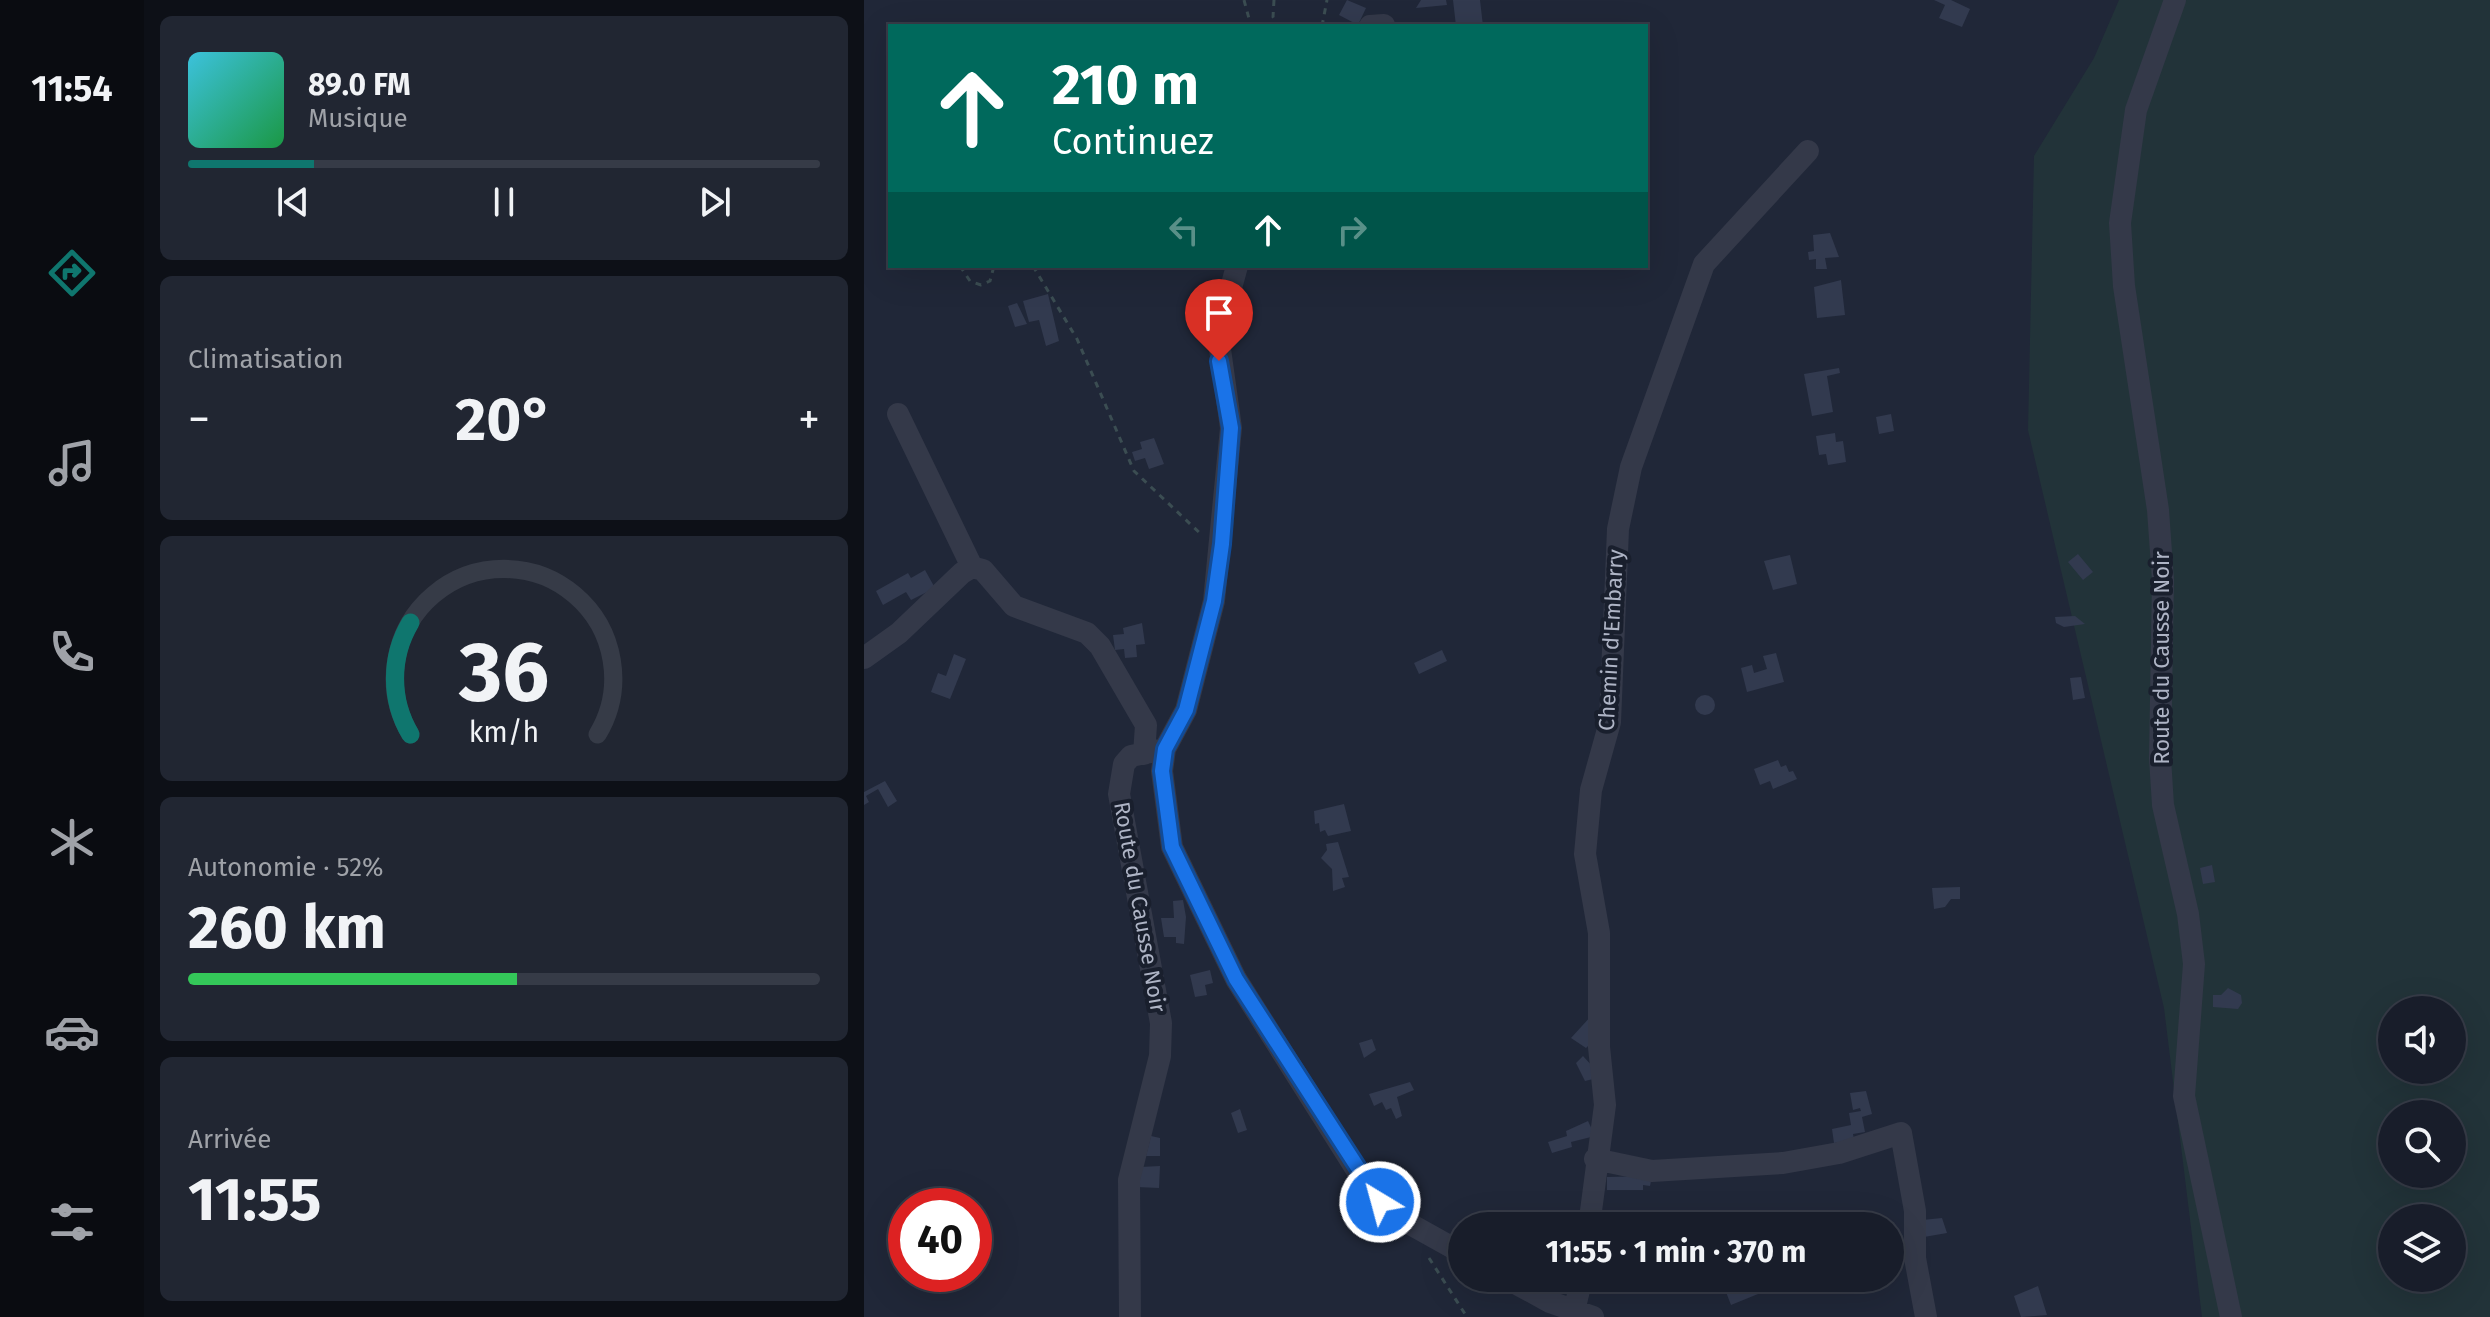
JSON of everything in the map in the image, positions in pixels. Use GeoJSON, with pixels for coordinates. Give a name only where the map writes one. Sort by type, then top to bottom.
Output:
{"type":"FeatureCollection","features":[{"type":"Feature","properties":{"kind":"street","name":"Route du Causse Noir"},"geometry":{"type":"LineString","coordinates":[[2175,0],[2136,110],[2120,223],[2124,286],[2158,510],[2163,580],[2160,758],[2163,805],[2188,914],[2194,964],[2184,1096],[2231,1317]]}},
{"type":"Feature","properties":{"kind":"street","name":"Chemin d'Embarry"},"geometry":{"type":"LineString","coordinates":[[1590,1212],[1595,1159],[1605,1105],[1599,1047],[1599,933],[1585,854],[1591,790],[1610,722],[1618,529],[1631,467],[1704,264],[1808,151]]}},
{"type":"Feature","properties":{"kind":"street"},"geometry":{"type":"LineString","coordinates":[[1154,751],[1186,710],[1214,601],[1231,428],[1218,335],[1236,268]]}},
{"type":"Feature","properties":{"kind":"street"},"geometry":{"type":"LineString","coordinates":[[898,414],[972,567],[983,570],[1014,606],[1087,633],[1100,646],[1146,725],[1154,751]]}},
{"type":"Feature","properties":{"kind":"street"},"geometry":{"type":"LineString","coordinates":[[864,658],[899,633],[972,567]]}},
{"type":"Feature","properties":{"kind":"street","name":"Route du Causse Noir"},"geometry":{"type":"LineString","coordinates":[[1130,1317],[1129,1180],[1160,1056],[1161,1023],[1119,794],[1124,764],[1131,756],[1154,751],[1162,771],[1172,847],[1236,979],[1380,1202],[1401,1219],[1448,1245]]}},
{"type":"Feature","properties":{"kind":"street"},"geometry":{"type":"LineString","coordinates":[[1595,1159],[1652,1171],[1783,1163],[1839,1153],[1901,1133],[1915,1211],[1915,1258],[1926,1317]]}},
{"type":"Feature","properties":{"kind":"street"},"geometry":{"type":"LineString","coordinates":[[1536,1292],[1584,1314],[1583,1292]]}},
{"type":"Feature","properties":{"kind":"path"},"geometry":{"type":"LineString","coordinates":[[1244,0],[1250,24]]}},
{"type":"Feature","properties":{"kind":"path"},"geometry":{"type":"LineString","coordinates":[[1274,0],[1273,17],[1277,24]]}},
{"type":"Feature","properties":{"kind":"path"},"geometry":{"type":"LineString","coordinates":[[1322,24],[1327,0]]}},
{"type":"Feature","properties":{"kind":"path"},"geometry":{"type":"LineString","coordinates":[[961,268],[970,281],[981,285],[990,281],[993,268]]}},
{"type":"Feature","properties":{"kind":"path"},"geometry":{"type":"LineString","coordinates":[[1034,268],[1077,339],[1134,471],[1200,535],[1222,544]]}},
{"type":"Feature","properties":{"kind":"path"},"geometry":{"type":"LineString","coordinates":[[1425,1254],[1467,1317]]}},
{"type":"Feature","properties":{"kind":"shaded area"},"geometry":{"type":"Polygon","coordinates":[[[2119,0],[2490,0],[2490,1317],[2202,1317],[2164,1008],[2028,430],[2034,156],[2094,58],[2119,0]]]}},
{"type":"Feature","properties":{"kind":"building"},"geometry":{"type":"Polygon","coordinates":[[[1347,0],[1366,8],[1358,24],[1339,15],[1347,0]]]}},
{"type":"Feature","properties":{"kind":"building"},"geometry":{"type":"Polygon","coordinates":[[[1421,0],[1446,0],[1447,5],[1416,8],[1421,0]]]}},
{"type":"Feature","properties":{"kind":"building"},"geometry":{"type":"Polygon","coordinates":[[[1453,0],[1480,0],[1483,24],[1456,24],[1453,0]]]}},
{"type":"Feature","properties":{"kind":"building"},"geometry":{"type":"Polygon","coordinates":[[[1934,0],[1951,0],[1970,9],[1962,27],[1939,18],[1945,5],[1934,0]]]}},
{"type":"Feature","properties":{"kind":"building"},"geometry":{"type":"Polygon","coordinates":[[[1830,233],[1839,257],[1825,258],[1827,269],[1816,269],[1816,259],[1809,260],[1808,252],[1814,251],[1813,235],[1830,233]]]}},
{"type":"Feature","properties":{"kind":"building"},"geometry":{"type":"Polygon","coordinates":[[[1841,280],[1845,315],[1817,318],[1814,287],[1841,280]]]}},
{"type":"Feature","properties":{"kind":"building"},"geometry":{"type":"Polygon","coordinates":[[[1048,294],[1059,341],[1046,346],[1039,320],[1029,322],[1023,301],[1048,294]]]}},
{"type":"Feature","properties":{"kind":"building"},"geometry":{"type":"Polygon","coordinates":[[[1017,303],[1027,324],[1015,327],[1008,306],[1017,303]]]}},
{"type":"Feature","properties":{"kind":"building"},"geometry":{"type":"Polygon","coordinates":[[[1839,368],[1840,373],[1827,376],[1833,412],[1812,416],[1804,374],[1839,368]]]}},
{"type":"Feature","properties":{"kind":"building"},"geometry":{"type":"Polygon","coordinates":[[[1891,414],[1894,431],[1879,434],[1876,417],[1891,414]]]}},
{"type":"Feature","properties":{"kind":"building"},"geometry":{"type":"Polygon","coordinates":[[[1835,433],[1836,442],[1843,441],[1846,462],[1828,465],[1826,454],[1819,455],[1816,436],[1835,433]]]}},
{"type":"Feature","properties":{"kind":"building"},"geometry":{"type":"Polygon","coordinates":[[[1154,438],[1164,464],[1149,469],[1145,458],[1135,461],[1132,452],[1142,449],[1140,442],[1154,438]]]}},
{"type":"Feature","properties":{"kind":"building"},"geometry":{"type":"Polygon","coordinates":[[[2078,554],[2093,572],[2083,580],[2068,562],[2078,554]]]}},
{"type":"Feature","properties":{"kind":"building"},"geometry":{"type":"Polygon","coordinates":[[[1790,555],[1797,584],[1773,590],[1764,561],[1790,555]]]}},
{"type":"Feature","properties":{"kind":"building"},"geometry":{"type":"Polygon","coordinates":[[[925,570],[935,588],[911,600],[906,592],[883,605],[876,591],[908,573],[911,578],[925,570]]]}},
{"type":"Feature","properties":{"kind":"building"},"geometry":{"type":"Polygon","coordinates":[[[2075,616],[2085,624],[2064,627],[2056,623],[2055,617],[2075,616]]]}},
{"type":"Feature","properties":{"kind":"building"},"geometry":{"type":"Polygon","coordinates":[[[1142,623],[1145,644],[1136,645],[1137,657],[1125,658],[1124,649],[1115,650],[1113,635],[1124,634],[1123,628],[1142,623]]]}},
{"type":"Feature","properties":{"kind":"building"},"geometry":{"type":"Polygon","coordinates":[[[1442,650],[1447,661],[1419,674],[1414,663],[1442,650]]]}},
{"type":"Feature","properties":{"kind":"building"},"geometry":{"type":"Polygon","coordinates":[[[1776,653],[1784,682],[1747,692],[1741,668],[1752,665],[1754,673],[1767,669],[1763,656],[1776,653]]]}},
{"type":"Feature","properties":{"kind":"building"},"geometry":{"type":"Polygon","coordinates":[[[954,654],[966,659],[950,699],[931,692],[938,673],[946,676],[954,654]]]}},
{"type":"Feature","properties":{"kind":"building"},"geometry":{"type":"Polygon","coordinates":[[[2081,677],[2085,698],[2073,700],[2070,678],[2081,677]]]}},
{"type":"Feature","properties":{"kind":"building"},"geometry":{"type":"Polygon","coordinates":[[[1705,695],[1712,698],[1715,705],[1712,712],[1705,715],[1698,712],[1695,705],[1698,698],[1705,695]]]}},
{"type":"Feature","properties":{"kind":"building"},"geometry":{"type":"Polygon","coordinates":[[[1778,760],[1781,767],[1786,765],[1789,772],[1793,771],[1797,779],[1773,789],[1770,781],[1760,785],[1754,769],[1778,760]]]}},
{"type":"Feature","properties":{"kind":"building"},"geometry":{"type":"Polygon","coordinates":[[[885,781],[897,801],[888,807],[878,789],[866,796],[869,802],[864,805],[864,792],[885,781]]]}},
{"type":"Feature","properties":{"kind":"building"},"geometry":{"type":"Polygon","coordinates":[[[1344,804],[1351,831],[1328,836],[1325,830],[1320,832],[1319,823],[1315,824],[1314,811],[1344,804]]]}},
{"type":"Feature","properties":{"kind":"building"},"geometry":{"type":"Polygon","coordinates":[[[1338,842],[1349,877],[1342,878],[1345,887],[1333,891],[1332,869],[1321,858],[1327,850],[1326,844],[1338,842]]]}},
{"type":"Feature","properties":{"kind":"building"},"geometry":{"type":"Polygon","coordinates":[[[2212,865],[2215,882],[2203,884],[2200,868],[2212,865]]]}},
{"type":"Feature","properties":{"kind":"building"},"geometry":{"type":"Polygon","coordinates":[[[1960,887],[1960,899],[1951,899],[1945,907],[1934,909],[1932,888],[1960,887]]]}},
{"type":"Feature","properties":{"kind":"building"},"geometry":{"type":"Polygon","coordinates":[[[1183,900],[1186,917],[1184,944],[1176,943],[1176,937],[1164,937],[1161,918],[1174,918],[1173,901],[1183,900]]]}},
{"type":"Feature","properties":{"kind":"building"},"geometry":{"type":"Polygon","coordinates":[[[1210,970],[1213,983],[1205,985],[1207,995],[1195,997],[1190,975],[1210,970]]]}},
{"type":"Feature","properties":{"kind":"building"},"geometry":{"type":"Polygon","coordinates":[[[2228,988],[2241,995],[2242,1003],[2238,1009],[2213,1007],[2213,995],[2221,995],[2228,988]]]}},
{"type":"Feature","properties":{"kind":"building"},"geometry":{"type":"Polygon","coordinates":[[[1592,1015],[1598,1036],[1586,1048],[1571,1038],[1592,1015]]]}},
{"type":"Feature","properties":{"kind":"building"},"geometry":{"type":"Polygon","coordinates":[[[1372,1039],[1376,1050],[1364,1058],[1359,1043],[1372,1039]]]}},
{"type":"Feature","properties":{"kind":"building"},"geometry":{"type":"Polygon","coordinates":[[[1583,1056],[1601,1077],[1585,1081],[1576,1063],[1583,1056]]]}},
{"type":"Feature","properties":{"kind":"building"},"geometry":{"type":"Polygon","coordinates":[[[1410,1082],[1414,1090],[1397,1097],[1402,1116],[1396,1119],[1391,1108],[1386,1110],[1382,1102],[1374,1106],[1369,1094],[1410,1082]]]}},
{"type":"Feature","properties":{"kind":"building"},"geometry":{"type":"Polygon","coordinates":[[[1866,1091],[1872,1114],[1862,1117],[1865,1132],[1853,1134],[1854,1140],[1834,1143],[1832,1129],[1851,1125],[1849,1113],[1861,1111],[1860,1108],[1853,1110],[1850,1093],[1866,1091]]]}},
{"type":"Feature","properties":{"kind":"building"},"geometry":{"type":"Polygon","coordinates":[[[1240,1109],[1247,1130],[1238,1133],[1231,1113],[1240,1109]]]}},
{"type":"Feature","properties":{"kind":"building"},"geometry":{"type":"Polygon","coordinates":[[[1588,1121],[1595,1136],[1571,1142],[1572,1147],[1552,1153],[1548,1142],[1567,1136],[1566,1131],[1588,1121]]]}},
{"type":"Feature","properties":{"kind":"building"},"geometry":{"type":"Polygon","coordinates":[[[1151,1136],[1160,1138],[1160,1156],[1146,1156],[1151,1136]]]}},
{"type":"Feature","properties":{"kind":"building"},"geometry":{"type":"Polygon","coordinates":[[[1160,1166],[1159,1188],[1137,1187],[1140,1167],[1160,1166]]]}},
{"type":"Feature","properties":{"kind":"building"},"geometry":{"type":"Polygon","coordinates":[[[1652,1176],[1650,1186],[1643,1185],[1643,1190],[1607,1190],[1607,1177],[1652,1176]]]}},
{"type":"Feature","properties":{"kind":"building"},"geometry":{"type":"Polygon","coordinates":[[[1942,1218],[1947,1233],[1924,1237],[1922,1220],[1942,1218]]]}},
{"type":"Feature","properties":{"kind":"building"},"geometry":{"type":"Polygon","coordinates":[[[2038,1286],[2047,1315],[2021,1317],[2014,1296],[2038,1286]]]}},
{"type":"Feature","properties":{"kind":"building"},"geometry":{"type":"Polygon","coordinates":[[[1726,1292],[1757,1292],[1758,1294],[1731,1305],[1726,1292]]]}},
{"type":"Feature","properties":{"kind":"route"},"geometry":{"type":"LineString","coordinates":[[1219,361],[1229,401],[1231,428],[1222,544],[1214,601],[1186,710],[1175,736],[1165,749],[1162,771],[1172,847],[1236,979],[1380,1202]]}}]}
